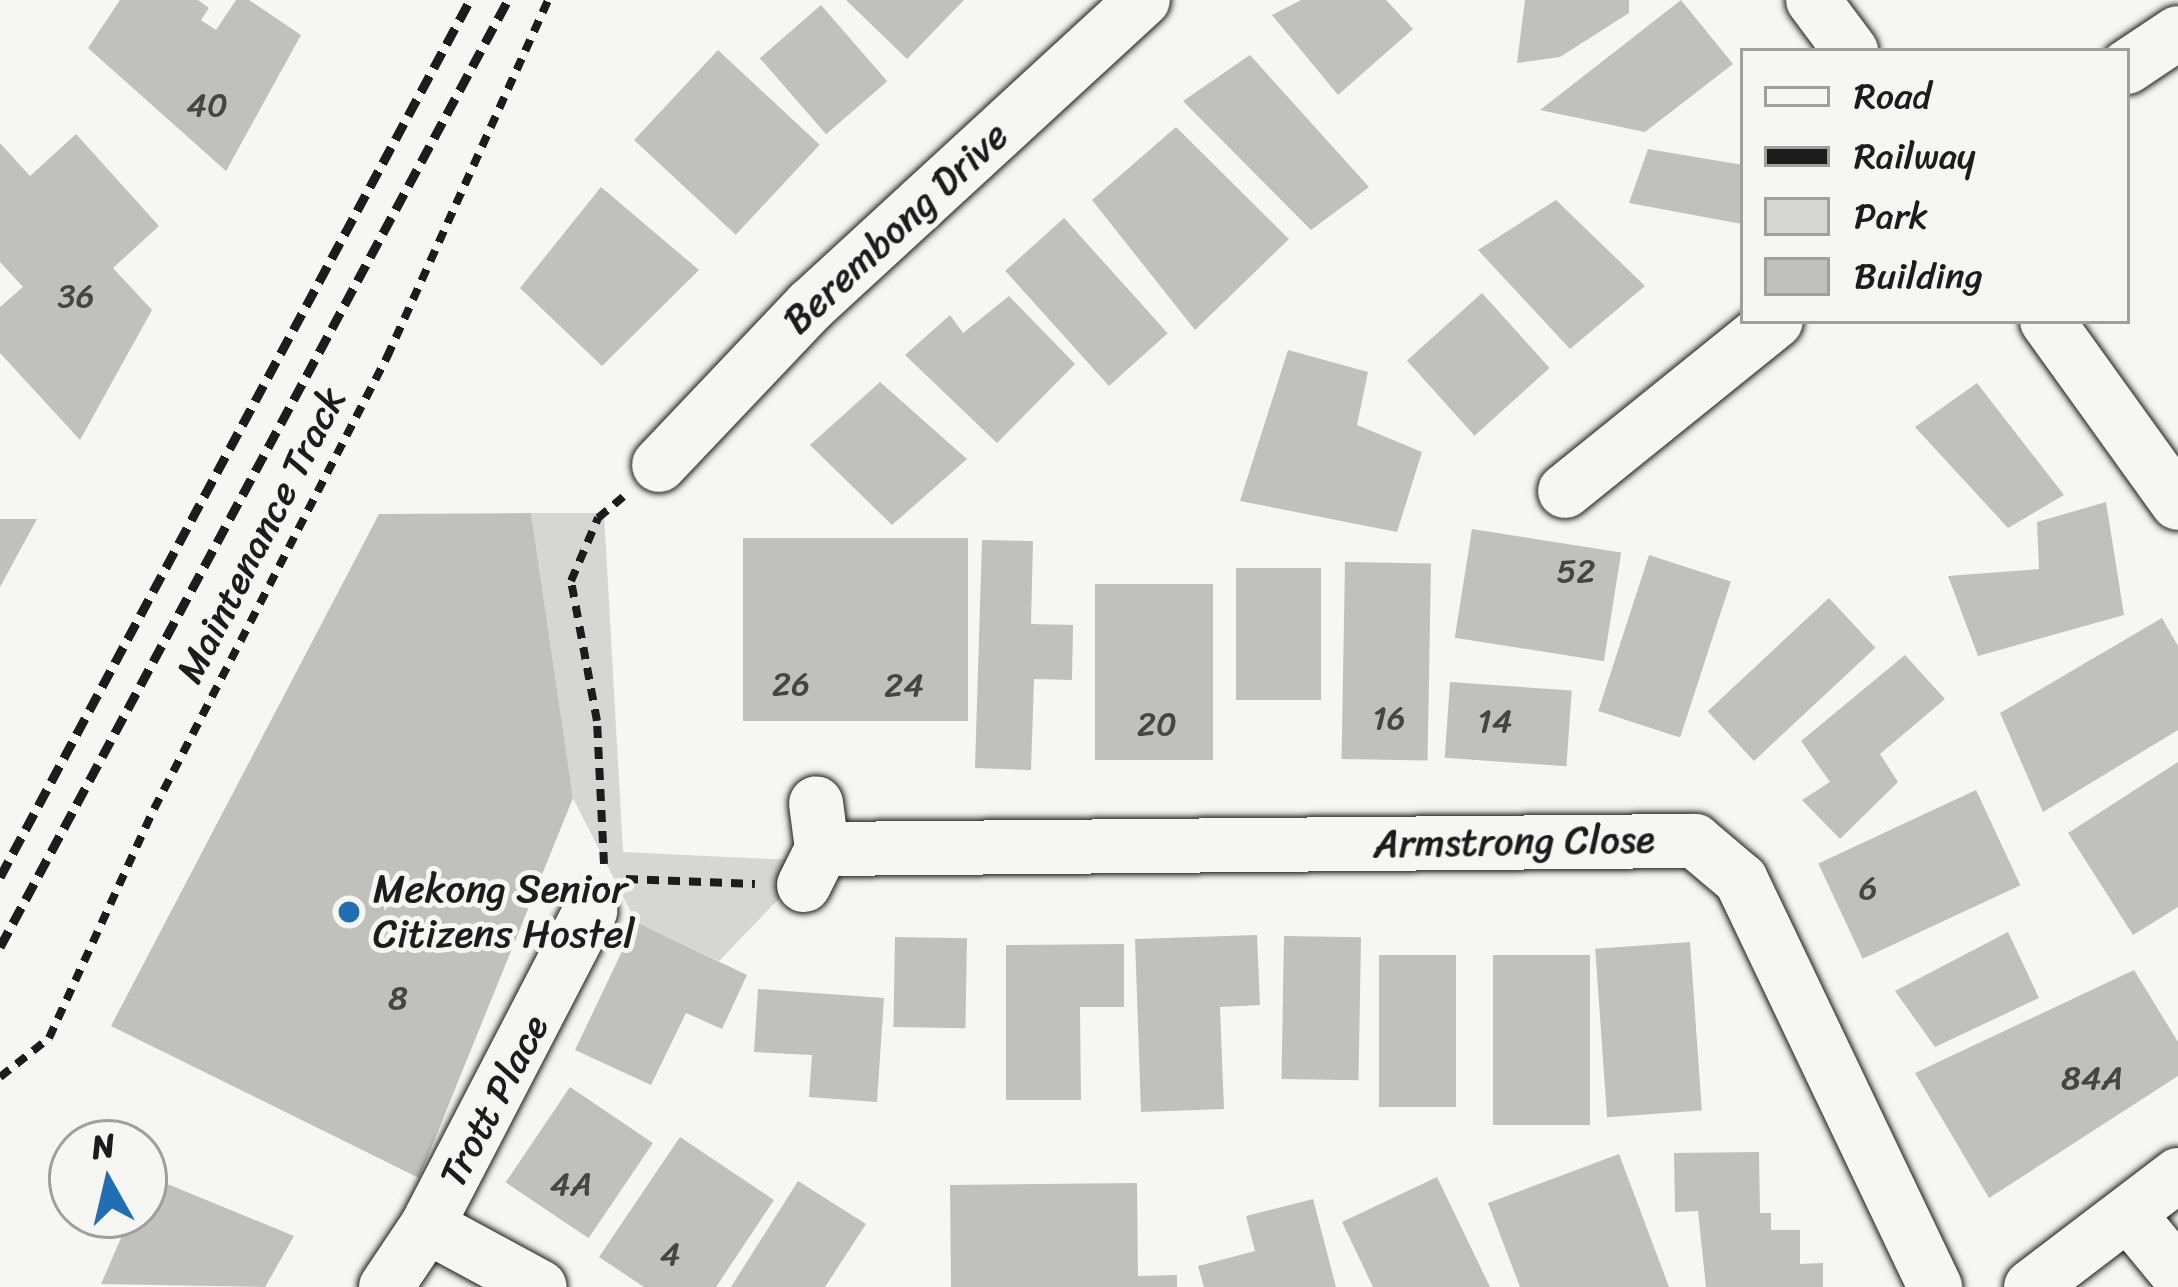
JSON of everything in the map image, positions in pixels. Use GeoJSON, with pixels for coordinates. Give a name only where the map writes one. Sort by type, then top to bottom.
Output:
{"type":"FeatureCollection","features":[{"type":"Feature","properties":{"kind":"street","name":"Berembong Drive"},"geometry":{"type":"LineString","coordinates":[[659,465],[811,305],[1142,0]]}},
{"type":"Feature","properties":{"kind":"street"},"geometry":{"type":"LineString","coordinates":[[1813,0],[1849,48]]}},
{"type":"Feature","properties":{"kind":"street"},"geometry":{"type":"LineString","coordinates":[[2130,66],[2178,33]]}},
{"type":"Feature","properties":{"kind":"street"},"geometry":{"type":"LineString","coordinates":[[1565,491],[1772,324]]}},
{"type":"Feature","properties":{"kind":"street"},"geometry":{"type":"LineString","coordinates":[[2050,324],[2178,503]]}},
{"type":"Feature","properties":{"kind":"street","name":"Armstrong Close"},"geometry":{"type":"LineString","coordinates":[[814,846],[1695,841],[1741,880],[1935,1287]]}},
{"type":"Feature","properties":{"kind":"street","name":"Trott Place"},"geometry":{"type":"LineString","coordinates":[[386,1287],[428,1226],[590,910]]}},
{"type":"Feature","properties":{"kind":"street"},"geometry":{"type":"LineString","coordinates":[[2031,1287],[2131,1217],[2178,1175]]}},
{"type":"Feature","properties":{"kind":"street"},"geometry":{"type":"LineString","coordinates":[[2131,1217],[2178,1274]]}},
{"type":"Feature","properties":{"kind":"street","name":"Trott Place"},"geometry":{"type":"LineString","coordinates":[[428,1226],[540,1287]]}},
{"type":"Feature","properties":{"kind":"path","name":"Maintenance Track"},"geometry":{"type":"LineString","coordinates":[[0,1076],[49,1038],[164,789],[387,357],[548,0]]}},
{"type":"Feature","properties":{"kind":"path"},"geometry":{"type":"LineString","coordinates":[[598,518],[571,581],[597,721],[604,878],[814,846]]}},
{"type":"Feature","properties":{"kind":"green space"},"geometry":{"type":"Polygon","coordinates":[[[531,513],[604,513],[623,852],[791,860],[794,883],[719,961],[636,922],[573,798],[531,513]]]}},
{"type":"Feature","properties":{"kind":"building"},"geometry":{"type":"Polygon","coordinates":[[[120,0],[198,0],[209,8],[201,20],[216,30],[236,0],[249,0],[301,35],[226,171],[88,48],[120,0]]]}},
{"type":"Feature","properties":{"kind":"building"},"geometry":{"type":"Polygon","coordinates":[[[846,0],[964,0],[907,59],[846,0]]]}},
{"type":"Feature","properties":{"kind":"building"},"geometry":{"type":"Polygon","coordinates":[[[1301,0],[1386,0],[1413,29],[1338,95],[1272,15],[1301,0]]]}},
{"type":"Feature","properties":{"kind":"building"},"geometry":{"type":"Polygon","coordinates":[[[1525,0],[1629,0],[1629,13],[1560,57],[1517,63],[1525,0]]]}},
{"type":"Feature","properties":{"kind":"building"},"geometry":{"type":"Polygon","coordinates":[[[1681,0],[1733,64],[1645,132],[1540,110],[1681,0]]]}},
{"type":"Feature","properties":{"kind":"building"},"geometry":{"type":"Polygon","coordinates":[[[821,5],[887,81],[826,134],[760,58],[821,5]]]}},
{"type":"Feature","properties":{"kind":"building"},"geometry":{"type":"Polygon","coordinates":[[[718,50],[820,145],[736,235],[634,140],[718,50]]]}},
{"type":"Feature","properties":{"kind":"building"},"geometry":{"type":"Polygon","coordinates":[[[1250,55],[1369,187],[1311,230],[1183,101],[1250,55]]]}},
{"type":"Feature","properties":{"kind":"building"},"geometry":{"type":"Polygon","coordinates":[[[1176,127],[1289,239],[1195,330],[1092,200],[1176,127]]]}},
{"type":"Feature","properties":{"kind":"building"},"geometry":{"type":"Polygon","coordinates":[[[76,134],[159,226],[113,268],[152,310],[80,440],[0,353],[0,307],[23,287],[0,262],[0,143],[30,176],[76,134]]]}},
{"type":"Feature","properties":{"kind":"building"},"geometry":{"type":"Polygon","coordinates":[[[1648,149],[1740,164],[1740,224],[1629,203],[1648,149]]]}},
{"type":"Feature","properties":{"kind":"building"},"geometry":{"type":"Polygon","coordinates":[[[601,187],[699,270],[602,366],[520,288],[601,187]]]}},
{"type":"Feature","properties":{"kind":"building"},"geometry":{"type":"Polygon","coordinates":[[[1556,200],[1645,286],[1570,349],[1478,250],[1556,200]]]}},
{"type":"Feature","properties":{"kind":"building"},"geometry":{"type":"Polygon","coordinates":[[[1064,218],[1168,333],[1109,386],[1005,271],[1064,218]]]}},
{"type":"Feature","properties":{"kind":"building"},"geometry":{"type":"Polygon","coordinates":[[[1482,293],[1550,368],[1475,436],[1407,361],[1482,293]]]}},
{"type":"Feature","properties":{"kind":"building"},"geometry":{"type":"Polygon","coordinates":[[[1009,296],[1075,364],[997,443],[905,355],[950,315],[963,333],[1009,296]]]}},
{"type":"Feature","properties":{"kind":"building"},"geometry":{"type":"Polygon","coordinates":[[[1288,350],[1368,372],[1357,425],[1422,452],[1397,532],[1240,501],[1288,350]]]}},
{"type":"Feature","properties":{"kind":"building"},"geometry":{"type":"Polygon","coordinates":[[[880,382],[967,459],[892,525],[810,445],[880,382]]]}},
{"type":"Feature","properties":{"kind":"building"},"geometry":{"type":"Polygon","coordinates":[[[1977,383],[2064,495],[2008,528],[1915,427],[1977,383]]]}},
{"type":"Feature","properties":{"kind":"building"},"geometry":{"type":"Polygon","coordinates":[[[2106,502],[2124,615],[1978,656],[1948,576],[2039,569],[2037,522],[2106,502]]]}},
{"type":"Feature","properties":{"kind":"building","name":"Mekong Senior Citizens Hostel"},"geometry":{"type":"Polygon","coordinates":[[[531,513],[573,798],[419,1178],[111,1026],[379,514],[531,513]]]}},
{"type":"Feature","properties":{"kind":"building"},"geometry":{"type":"Polygon","coordinates":[[[0,519],[37,519],[0,587],[0,519]]]}},
{"type":"Feature","properties":{"kind":"building"},"geometry":{"type":"Polygon","coordinates":[[[1472,529],[1621,553],[1604,661],[1455,638],[1472,529]]]}},
{"type":"Feature","properties":{"kind":"building"},"geometry":{"type":"Polygon","coordinates":[[[743,538],[968,538],[968,721],[743,721],[743,538]]]}},
{"type":"Feature","properties":{"kind":"building"},"geometry":{"type":"Polygon","coordinates":[[[982,540],[1033,541],[1031,624],[1073,625],[1072,680],[1034,679],[1031,770],[975,768],[982,540]]]}},
{"type":"Feature","properties":{"kind":"building"},"geometry":{"type":"Polygon","coordinates":[[[1649,555],[1731,582],[1680,738],[1598,711],[1649,555]]]}},
{"type":"Feature","properties":{"kind":"building"},"geometry":{"type":"Polygon","coordinates":[[[1345,562],[1431,564],[1428,760],[1342,759],[1345,562]]]}},
{"type":"Feature","properties":{"kind":"building"},"geometry":{"type":"Polygon","coordinates":[[[1236,568],[1321,568],[1321,700],[1236,700],[1236,568]]]}},
{"type":"Feature","properties":{"kind":"building"},"geometry":{"type":"Polygon","coordinates":[[[1095,584],[1213,584],[1213,760],[1095,760],[1095,584]]]}},
{"type":"Feature","properties":{"kind":"building"},"geometry":{"type":"Polygon","coordinates":[[[1829,598],[1875,648],[1754,761],[1708,711],[1829,598]]]}},
{"type":"Feature","properties":{"kind":"building"},"geometry":{"type":"Polygon","coordinates":[[[2162,618],[2178,646],[2178,730],[2043,812],[2000,713],[2162,618]]]}},
{"type":"Feature","properties":{"kind":"building"},"geometry":{"type":"Polygon","coordinates":[[[1905,655],[1945,699],[1880,754],[1898,782],[1840,839],[1802,800],[1830,782],[1801,741],[1905,655]]]}},
{"type":"Feature","properties":{"kind":"building"},"geometry":{"type":"Polygon","coordinates":[[[1450,682],[1572,691],[1566,766],[1445,758],[1450,682]]]}},
{"type":"Feature","properties":{"kind":"building"},"geometry":{"type":"Polygon","coordinates":[[[2178,762],[2178,907],[2133,935],[2068,833],[2178,762]]]}},
{"type":"Feature","properties":{"kind":"building"},"geometry":{"type":"Polygon","coordinates":[[[1976,790],[2020,885],[1863,959],[1818,864],[1976,790]]]}},
{"type":"Feature","properties":{"kind":"building"},"geometry":{"type":"Polygon","coordinates":[[[636,922],[747,975],[722,1029],[686,1013],[651,1085],[575,1050],[636,922]]]}},
{"type":"Feature","properties":{"kind":"building"},"geometry":{"type":"Polygon","coordinates":[[[2008,932],[2039,998],[1935,1047],[1895,991],[2008,932]]]}},
{"type":"Feature","properties":{"kind":"building"},"geometry":{"type":"Polygon","coordinates":[[[1257,935],[1260,1005],[1220,1007],[1224,1109],[1141,1112],[1135,939],[1257,935]]]}},
{"type":"Feature","properties":{"kind":"building"},"geometry":{"type":"Polygon","coordinates":[[[1284,936],[1361,937],[1358,1080],[1282,1079],[1284,936]]]}},
{"type":"Feature","properties":{"kind":"building"},"geometry":{"type":"Polygon","coordinates":[[[895,937],[967,938],[965,1028],[893,1027],[895,937]]]}},
{"type":"Feature","properties":{"kind":"building"},"geometry":{"type":"Polygon","coordinates":[[[1690,942],[1702,1111],[1607,1117],[1595,949],[1690,942]]]}},
{"type":"Feature","properties":{"kind":"building"},"geometry":{"type":"Polygon","coordinates":[[[1124,944],[1124,1007],[1080,1007],[1081,1100],[1006,1100],[1006,945],[1124,944]]]}},
{"type":"Feature","properties":{"kind":"building"},"geometry":{"type":"Polygon","coordinates":[[[1379,955],[1456,955],[1456,1107],[1379,1107],[1379,955]]]}},
{"type":"Feature","properties":{"kind":"building"},"geometry":{"type":"Polygon","coordinates":[[[1493,955],[1590,955],[1590,1125],[1493,1125],[1493,955]]]}},
{"type":"Feature","properties":{"kind":"building"},"geometry":{"type":"Polygon","coordinates":[[[2134,970],[2178,1042],[2178,1076],[1989,1198],[1915,1073],[2134,970]]]}},
{"type":"Feature","properties":{"kind":"building"},"geometry":{"type":"Polygon","coordinates":[[[758,989],[884,998],[877,1102],[809,1097],[812,1055],[754,1052],[758,989]]]}},
{"type":"Feature","properties":{"kind":"building"},"geometry":{"type":"Polygon","coordinates":[[[570,1087],[653,1143],[589,1238],[506,1182],[570,1087]]]}},
{"type":"Feature","properties":{"kind":"building"},"geometry":{"type":"Polygon","coordinates":[[[680,1137],[774,1200],[716,1287],[644,1287],[599,1257],[680,1137]]]}},
{"type":"Feature","properties":{"kind":"building"},"geometry":{"type":"Polygon","coordinates":[[[1759,1152],[1760,1213],[1771,1213],[1771,1230],[1800,1230],[1800,1264],[1823,1263],[1823,1287],[1706,1287],[1698,1211],[1675,1212],[1674,1153],[1759,1152]]]}},
{"type":"Feature","properties":{"kind":"building"},"geometry":{"type":"Polygon","coordinates":[[[1619,1154],[1669,1287],[1520,1287],[1488,1203],[1619,1154]]]}},
{"type":"Feature","properties":{"kind":"building"},"geometry":{"type":"Polygon","coordinates":[[[1437,1177],[1490,1287],[1373,1287],[1342,1222],[1437,1177]]]}},
{"type":"Feature","properties":{"kind":"building"},"geometry":{"type":"Polygon","coordinates":[[[798,1181],[866,1224],[825,1287],[731,1287],[798,1181]]]}},
{"type":"Feature","properties":{"kind":"building"},"geometry":{"type":"Polygon","coordinates":[[[1137,1183],[1138,1276],[1177,1275],[1177,1287],[951,1287],[950,1185],[1137,1183]]]}},
{"type":"Feature","properties":{"kind":"building"},"geometry":{"type":"Polygon","coordinates":[[[168,1184],[294,1236],[265,1287],[101,1284],[121,1239],[168,1239],[168,1184]]]}},
{"type":"Feature","properties":{"kind":"building"},"geometry":{"type":"Polygon","coordinates":[[[1313,1199],[1336,1287],[1204,1287],[1198,1266],[1255,1251],[1246,1216],[1313,1199]]]}},
{"type":"Feature","properties":{"kind":"railway"},"geometry":{"type":"LineString","coordinates":[[0,877],[470,0]]}},
{"type":"Feature","properties":{"kind":"railway"},"geometry":{"type":"LineString","coordinates":[[0,947],[508,0]]}},
{"type":"Feature","properties":{"kind":"place","name":"Mekong Senior Citizens Hostel"},"geometry":{"type":"Point","coordinates":[349,912]}}]}
